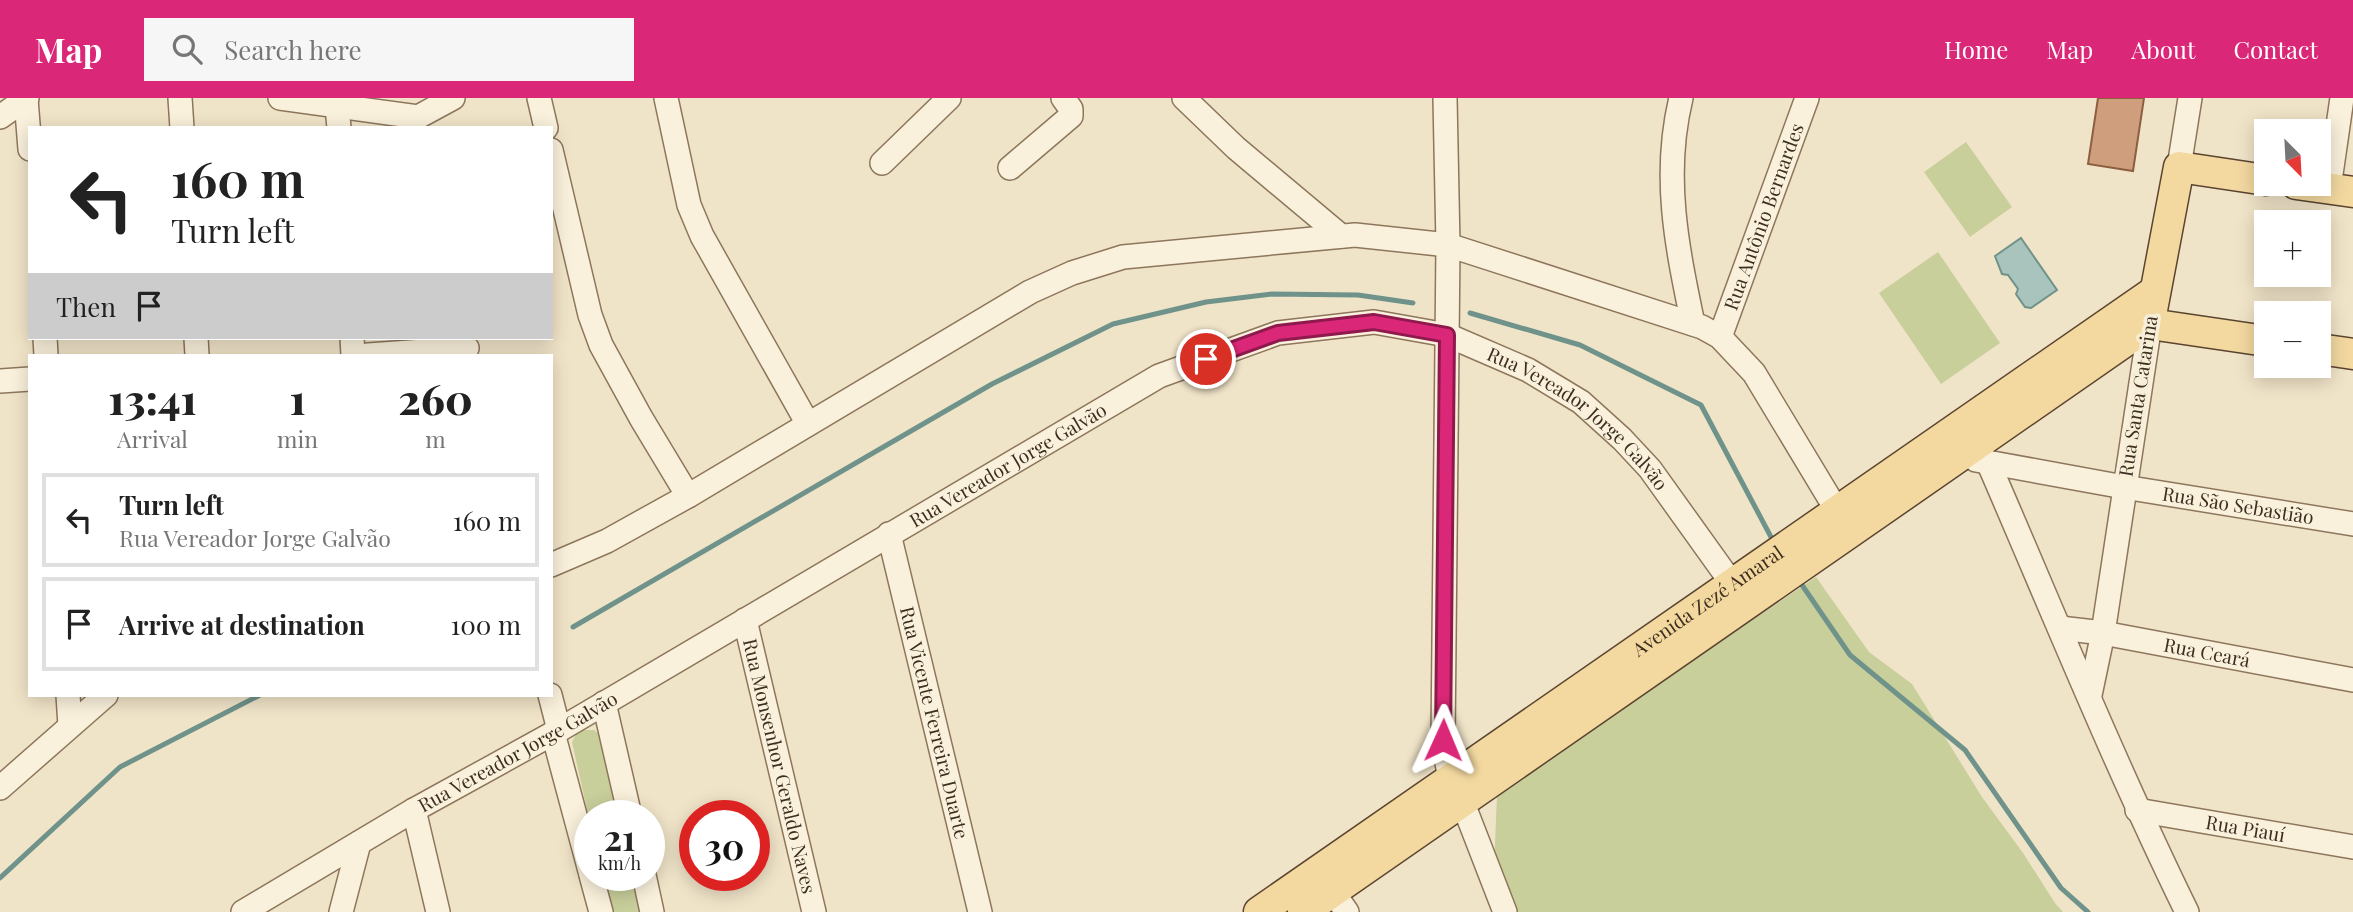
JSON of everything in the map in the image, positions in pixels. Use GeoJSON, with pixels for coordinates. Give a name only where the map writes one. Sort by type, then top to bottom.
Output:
{"type":"FeatureCollection","features":[{"type":"Feature","properties":{"kind":"main road"},"geometry":{"type":"LineString","coordinates":[[2179,167],[2254,178]]}},
{"type":"Feature","properties":{"kind":"main road","name":"Rua Santa Catarina"},"geometry":{"type":"LineString","coordinates":[[2150,324],[2179,167]]}},
{"type":"Feature","properties":{"kind":"main road","name":"Avenida Zezé Amaral"},"geometry":{"type":"LineString","coordinates":[[1303,912],[1336,890],[1456,791],[1844,522],[2155,291]]}},
{"type":"Feature","properties":{"kind":"main road"},"geometry":{"type":"LineString","coordinates":[[2150,324],[2254,339]]}},
{"type":"Feature","properties":{"kind":"main road","name":"Avenida Zezé Amaral"},"geometry":{"type":"LineString","coordinates":[[1844,522],[1974,460],[2150,324]]}},
{"type":"Feature","properties":{"kind":"main road"},"geometry":{"type":"LineString","coordinates":[[2331,351],[2353,354]]}},
{"type":"Feature","properties":{"kind":"main road","name":"Avenida Zezé Amaral"},"geometry":{"type":"LineString","coordinates":[[1259,912],[1336,890]]}},
{"type":"Feature","properties":{"kind":"street"},"geometry":{"type":"LineString","coordinates":[[180,98],[182,126]]}},
{"type":"Feature","properties":{"kind":"street"},"geometry":{"type":"LineString","coordinates":[[280,98],[338,117],[432,109]]}},
{"type":"Feature","properties":{"kind":"street"},"geometry":{"type":"LineString","coordinates":[[539,98],[546,126]]}},
{"type":"Feature","properties":{"kind":"street"},"geometry":{"type":"LineString","coordinates":[[666,98],[689,205],[702,236],[808,424]]}},
{"type":"Feature","properties":{"kind":"street"},"geometry":{"type":"LineString","coordinates":[[881,163],[949,98]]}},
{"type":"Feature","properties":{"kind":"street"},"geometry":{"type":"LineString","coordinates":[[1010,168],[1071,116],[1071,109],[1063,98]]}},
{"type":"Feature","properties":{"kind":"street"},"geometry":{"type":"LineString","coordinates":[[1184,98],[1236,148],[1341,236]]}},
{"type":"Feature","properties":{"kind":"street"},"geometry":{"type":"LineString","coordinates":[[1445,98],[1448,244],[1443,740],[1456,791],[1505,912]]}},
{"type":"Feature","properties":{"kind":"street"},"geometry":{"type":"LineString","coordinates":[[1681,98],[1672,132],[1670,191],[1693,324]]}},
{"type":"Feature","properties":{"kind":"street","name":"Rua Antônio Bernardes"},"geometry":{"type":"LineString","coordinates":[[1720,337],[1807,98]]}},
{"type":"Feature","properties":{"kind":"street","name":"Rua Santa Catarina"},"geometry":{"type":"LineString","coordinates":[[2179,167],[2190,98]]}},
{"type":"Feature","properties":{"kind":"street"},"geometry":{"type":"LineString","coordinates":[[2341,190],[2342,98]]}},
{"type":"Feature","properties":{"kind":"street"},"geometry":{"type":"LineString","coordinates":[[0,117],[27,99]]}},
{"type":"Feature","properties":{"kind":"street"},"geometry":{"type":"LineString","coordinates":[[27,99],[29,126]]}},
{"type":"Feature","properties":{"kind":"street"},"geometry":{"type":"LineString","coordinates":[[553,158],[590,314],[601,345],[688,496]]}},
{"type":"Feature","properties":{"kind":"street"},"geometry":{"type":"LineString","coordinates":[[553,564],[607,541],[688,496],[1030,292],[1072,273],[1123,257],[1355,235],[1448,244],[1693,324],[1720,337],[1754,373],[1844,522]]}},
{"type":"Feature","properties":{"kind":"street","name":"Rua Vereador Jorge Galvão"},"geometry":{"type":"LineString","coordinates":[[243,912],[414,810],[556,732],[1159,376],[1278,333],[1374,322],[1447,335],[1528,370],[1581,402],[1622,439],[1650,469],[1739,594]]}},
{"type":"Feature","properties":{"kind":"street","name":"Rua Santa Catarina"},"geometry":{"type":"LineString","coordinates":[[2090,695],[2103,633],[2150,324]]}},
{"type":"Feature","properties":{"kind":"street"},"geometry":{"type":"LineString","coordinates":[[380,354],[467,347]]}},
{"type":"Feature","properties":{"kind":"street"},"geometry":{"type":"LineString","coordinates":[[0,381],[28,379]]}},
{"type":"Feature","properties":{"kind":"street"},"geometry":{"type":"LineString","coordinates":[[1974,460],[2060,628],[2137,810],[2187,912]]}},
{"type":"Feature","properties":{"kind":"street","name":"Rua São Sebastião"},"geometry":{"type":"LineString","coordinates":[[1974,460],[2124,488],[2353,524]]}},
{"type":"Feature","properties":{"kind":"street","name":"Rua Vicente Ferreira Duarte"},"geometry":{"type":"LineString","coordinates":[[889,534],[980,912]]}},
{"type":"Feature","properties":{"kind":"street","name":"Rua Monsenhor Geraldo Naves"},"geometry":{"type":"LineString","coordinates":[[745,620],[814,912]]}},
{"type":"Feature","properties":{"kind":"street","name":"Rua Ceará"},"geometry":{"type":"LineString","coordinates":[[2060,628],[2103,633],[2353,680]]}},
{"type":"Feature","properties":{"kind":"street"},"geometry":{"type":"LineString","coordinates":[[68,697],[70,726]]}},
{"type":"Feature","properties":{"kind":"street"},"geometry":{"type":"LineString","coordinates":[[0,788],[104,697]]}},
{"type":"Feature","properties":{"kind":"street"},"geometry":{"type":"LineString","coordinates":[[550,697],[574,807]]}},
{"type":"Feature","properties":{"kind":"street"},"geometry":{"type":"LineString","coordinates":[[604,703],[626,800]]}},
{"type":"Feature","properties":{"kind":"street"},"geometry":{"type":"LineString","coordinates":[[414,810],[438,912]]}},
{"type":"Feature","properties":{"kind":"street","name":"Rua Piauí"},"geometry":{"type":"LineString","coordinates":[[2137,810],[2353,847]]}},
{"type":"Feature","properties":{"kind":"street"},"geometry":{"type":"LineString","coordinates":[[341,912],[359,843]]}},
{"type":"Feature","properties":{"kind":"street"},"geometry":{"type":"LineString","coordinates":[[595,891],[601,912]]}},
{"type":"Feature","properties":{"kind":"street"},"geometry":{"type":"LineString","coordinates":[[647,891],[652,912]]}},
{"type":"Feature","properties":{"kind":"green space"},"geometry":{"type":"Polygon","coordinates":[[[1966,142],[2012,207],[1970,237],[1924,172],[1966,142]]]}},
{"type":"Feature","properties":{"kind":"green space"},"geometry":{"type":"Polygon","coordinates":[[[1938,252],[2000,343],[1941,384],[1879,293],[1938,252]]]}},
{"type":"Feature","properties":{"kind":"green space"},"geometry":{"type":"Polygon","coordinates":[[[1816,577],[1869,652],[1912,684],[1982,797],[2063,912],[1511,912],[1494,869],[1497,794],[1816,577]]]}},
{"type":"Feature","properties":{"kind":"green space"},"geometry":{"type":"Polygon","coordinates":[[[583,730],[594,730],[603,737],[617,800],[585,800],[572,742],[576,734],[583,730]]]}},
{"type":"Feature","properties":{"kind":"green space"},"geometry":{"type":"Polygon","coordinates":[[[605,891],[636,891],[641,912],[612,912],[605,891]]]}},
{"type":"Feature","properties":{"kind":"water"},"geometry":{"type":"Polygon","coordinates":[[[2021,238],[2057,290],[2031,308],[2025,307],[2016,294],[2018,289],[2008,275],[2002,274],[1995,256],[2021,238]]]}},
{"type":"Feature","properties":{"kind":"building"},"geometry":{"type":"Polygon","coordinates":[[[2098,98],[2144,98],[2133,171],[2088,164],[2098,98]]]}},
{"type":"Feature","properties":{"kind":"waterway"},"geometry":{"type":"LineString","coordinates":[[573,627],[992,384],[1113,324],[1206,302],[1272,294],[1358,295],[1413,303]]}},
{"type":"Feature","properties":{"kind":"waterway"},"geometry":{"type":"LineString","coordinates":[[1470,313],[1580,345],[1701,405],[1771,537]]}},
{"type":"Feature","properties":{"kind":"waterway"},"geometry":{"type":"LineString","coordinates":[[1802,585],[1850,655],[1965,750],[2061,888],[2088,912]]}},
{"type":"Feature","properties":{"kind":"waterway"},"geometry":{"type":"LineString","coordinates":[[0,878],[120,767],[256,697]]}},
{"type":"Feature","properties":{"kind":"route"},"geometry":{"type":"LineString","coordinates":[[1206,359],[1278,333],[1374,322],[1447,335],[1443,740]]}}]}
